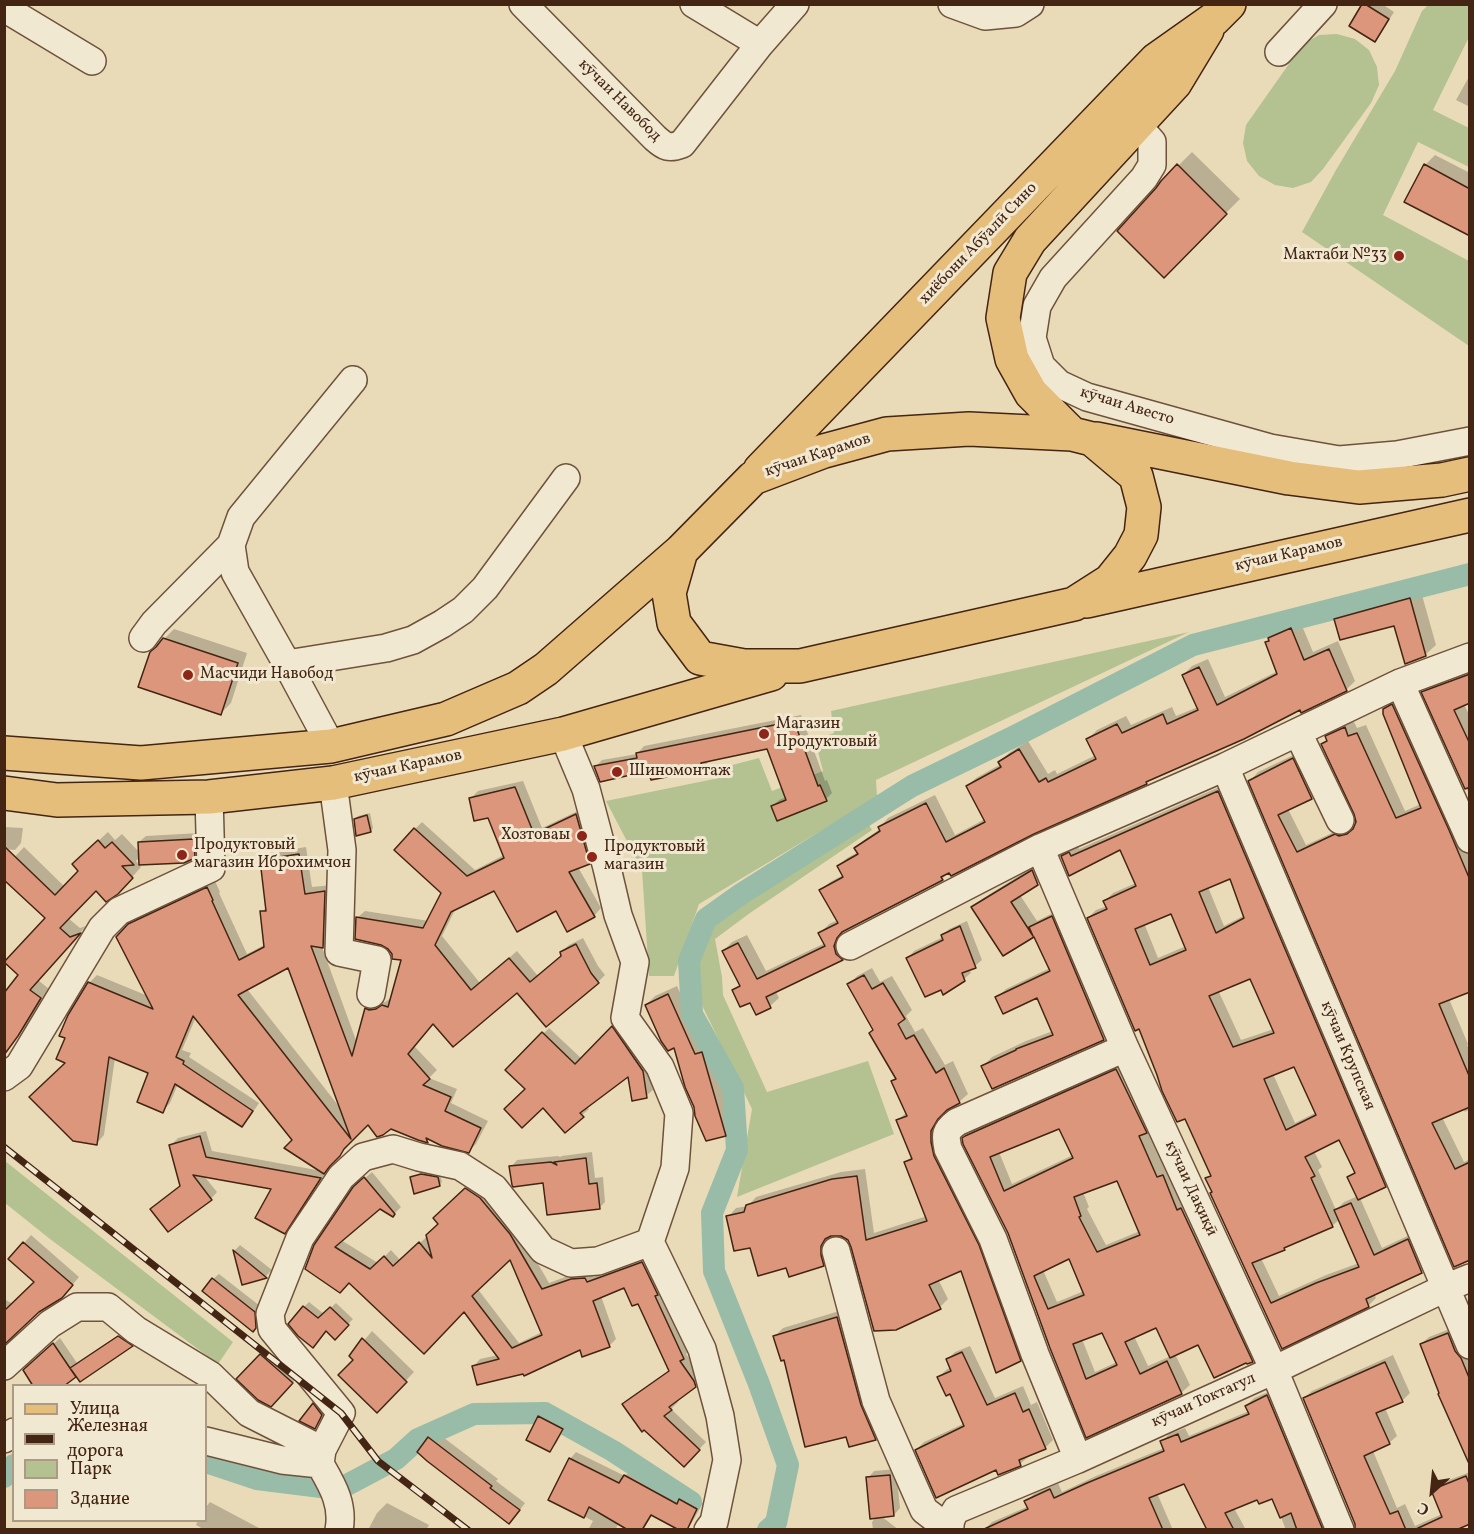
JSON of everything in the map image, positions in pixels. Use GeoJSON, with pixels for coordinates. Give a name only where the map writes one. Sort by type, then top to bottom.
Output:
{"type":"FeatureCollection","features":[{"type":"Feature","properties":{"kind":"main road","name":"хиёбони Абӯалӣ Сино"},"geometry":{"type":"LineString","coordinates":[[1082,436],[1031,393],[1012,359],[1003,318],[1010,273],[1030,240],[1175,83],[1221,12]]}},
{"type":"Feature","properties":{"kind":"main road","name":"хиёбони Абӯалӣ Сино"},"geometry":{"type":"LineString","coordinates":[[753,478],[1156,60],[1221,12]]}},
{"type":"Feature","properties":{"kind":"main road","name":"кӯчаи Карамов"},"geometry":{"type":"LineString","coordinates":[[4,753],[141,764],[331,746],[446,719],[518,688],[546,669],[681,551],[753,478],[824,451],[887,434],[969,429],[1082,436],[1289,478],[1359,487],[1442,480],[1470,474]]}},
{"type":"Feature","properties":{"kind":"main road","name":"кӯчаи Карамов"},"geometry":{"type":"LineString","coordinates":[[1074,604],[1110,581],[1130,556],[1141,535],[1144,507],[1136,476],[1082,436]]}},
{"type":"Feature","properties":{"kind":"main road","name":"кӯчаи Карамов"},"geometry":{"type":"LineString","coordinates":[[4,794],[57,800],[209,797],[333,783],[563,734],[801,666],[1470,515]]}},
{"type":"Feature","properties":{"kind":"main road","name":"кӯчаи Карамов"},"geometry":{"type":"LineString","coordinates":[[681,551],[669,593],[674,623],[700,658],[744,666],[801,666]]}},
{"type":"Feature","properties":{"kind":"street","name":"кӯчаи Навобод"},"geometry":{"type":"LineString","coordinates":[[523,4],[655,138],[664,146],[673,148],[682,144],[760,44],[795,4]]}},
{"type":"Feature","properties":{"kind":"street"},"geometry":{"type":"LineString","coordinates":[[694,4],[760,44]]}},
{"type":"Feature","properties":{"kind":"street"},"geometry":{"type":"LineString","coordinates":[[952,4],[985,16],[1016,13],[1030,4]]}},
{"type":"Feature","properties":{"kind":"street"},"geometry":{"type":"LineString","coordinates":[[1279,52],[1323,4]]}},
{"type":"Feature","properties":{"kind":"street"},"geometry":{"type":"LineString","coordinates":[[4,8],[92,61]]}},
{"type":"Feature","properties":{"kind":"street","name":"кӯчаи Авесто"},"geometry":{"type":"LineString","coordinates":[[1137,125],[1152,142],[1152,165],[1144,178],[1053,278],[1037,306],[1032,338],[1041,366],[1059,384],[1086,398],[1270,448],[1339,460],[1396,456],[1470,441]]}},
{"type":"Feature","properties":{"kind":"street"},"geometry":{"type":"LineString","coordinates":[[143,638],[154,623],[231,545],[241,517],[354,380]]}},
{"type":"Feature","properties":{"kind":"street"},"geometry":{"type":"LineString","coordinates":[[287,664],[386,648],[413,640],[442,624],[463,610],[485,588],[566,478]]}},
{"type":"Feature","properties":{"kind":"street"},"geometry":{"type":"LineString","coordinates":[[231,545],[235,572],[331,746]]}},
{"type":"Feature","properties":{"kind":"street"},"geometry":{"type":"LineString","coordinates":[[850,946],[1040,848],[1225,767],[1400,683],[1470,657]]}},
{"type":"Feature","properties":{"kind":"street"},"geometry":{"type":"LineString","coordinates":[[1400,683],[1470,839]]}},
{"type":"Feature","properties":{"kind":"street"},"geometry":{"type":"LineString","coordinates":[[1298,733],[1340,820]]}},
{"type":"Feature","properties":{"kind":"street"},"geometry":{"type":"LineString","coordinates":[[563,734],[586,789],[608,868],[618,915],[635,962],[626,1018],[660,1066],[679,1113],[675,1168],[650,1242],[702,1349],[720,1416],[727,1460],[714,1522],[708,1530]]}},
{"type":"Feature","properties":{"kind":"street","name":"кӯчаи Крупская"},"geometry":{"type":"LineString","coordinates":[[1225,767],[1470,1345]]}},
{"type":"Feature","properties":{"kind":"street"},"geometry":{"type":"LineString","coordinates":[[333,783],[342,850],[339,952],[377,960],[371,994]]}},
{"type":"Feature","properties":{"kind":"street"},"geometry":{"type":"LineString","coordinates":[[4,1077],[19,1066],[102,928],[118,911],[211,868],[209,797]]}},
{"type":"Feature","properties":{"kind":"street","name":"кӯчаи Дақиқӣ"},"geometry":{"type":"LineString","coordinates":[[1040,848],[1125,1048],[1274,1370],[1340,1530]]}},
{"type":"Feature","properties":{"kind":"street"},"geometry":{"type":"LineString","coordinates":[[1078,1459],[1035,1354],[993,1239],[948,1149],[945,1138],[948,1129],[957,1122],[1125,1048]]}},
{"type":"Feature","properties":{"kind":"street"},"geometry":{"type":"LineString","coordinates":[[321,1457],[341,1413],[272,1329],[270,1314],[300,1238],[341,1178],[363,1157],[393,1149],[460,1166],[494,1188],[543,1250],[571,1263],[598,1261],[650,1242]]}},
{"type":"Feature","properties":{"kind":"street"},"geometry":{"type":"LineString","coordinates":[[836,1251],[876,1401],[924,1510],[950,1528]]}},
{"type":"Feature","properties":{"kind":"street","name":"кӯчаи Токтагул"},"geometry":{"type":"LineString","coordinates":[[950,1528],[951,1518],[956,1510],[1078,1459],[1274,1370],[1444,1288],[1470,1278]]}},
{"type":"Feature","properties":{"kind":"street"},"geometry":{"type":"LineString","coordinates":[[4,1366],[50,1324],[77,1307],[108,1307],[136,1330],[210,1375],[249,1413],[321,1457],[341,1508],[339,1530]]}},
{"type":"Feature","properties":{"kind":"street"},"geometry":{"type":"LineString","coordinates":[[207,1441],[282,1460],[321,1457]]}},
{"type":"Feature","properties":{"kind":"green space"},"geometry":{"type":"Polygon","coordinates":[[[1428,5],[1469,5],[1469,37],[1433,110],[1469,128],[1469,167],[1418,142],[1383,215],[1469,261],[1469,346],[1302,232],[1395,71],[1422,11],[1428,5]]]}},
{"type":"Feature","properties":{"kind":"green space"},"geometry":{"type":"Polygon","coordinates":[[[1337,34],[1355,39],[1369,50],[1377,67],[1379,85],[1371,103],[1311,182],[1293,188],[1275,185],[1259,176],[1247,161],[1243,143],[1246,125],[1303,44],[1319,35],[1337,34]]]}},
{"type":"Feature","properties":{"kind":"green space"},"geometry":{"type":"Polygon","coordinates":[[[1189,632],[876,780],[877,797],[699,904],[674,976],[649,976],[642,870],[606,801],[719,778],[717,769],[759,758],[772,791],[823,771],[815,740],[834,733],[831,711],[1189,632]]]}},
{"type":"Feature","properties":{"kind":"green space"},"geometry":{"type":"Polygon","coordinates":[[[866,820],[872,830],[715,939],[723,995],[767,1092],[868,1061],[894,1134],[737,1197],[752,1109],[700,1001],[698,963],[709,925],[866,820]]]}},
{"type":"Feature","properties":{"kind":"green space"},"geometry":{"type":"Polygon","coordinates":[[[5,1161],[233,1342],[218,1364],[5,1203],[5,1161]]]}},
{"type":"Feature","properties":{"kind":"building"},"geometry":{"type":"Polygon","coordinates":[[[1362,4],[1389,19],[1375,42],[1349,26],[1362,4]]]}},
{"type":"Feature","properties":{"kind":"building"},"geometry":{"type":"Polygon","coordinates":[[[1177,164],[1227,214],[1164,278],[1117,231],[1177,164]]]}},
{"type":"Feature","properties":{"kind":"building"},"geometry":{"type":"Polygon","coordinates":[[[1424,164],[1470,189],[1470,236],[1404,202],[1424,164]]]}},
{"type":"Feature","properties":{"kind":"building"},"geometry":{"type":"Polygon","coordinates":[[[1410,598],[1426,656],[1405,664],[1394,626],[1340,640],[1334,619],[1410,598]]]}},
{"type":"Feature","properties":{"kind":"building"},"geometry":{"type":"Polygon","coordinates":[[[1291,628],[1304,660],[1329,649],[1347,691],[1301,713],[1300,710],[1244,739],[1034,834],[951,876],[949,873],[941,877],[943,880],[842,932],[834,946],[836,954],[843,960],[766,997],[771,1008],[756,1015],[750,1003],[740,1007],[732,990],[740,986],[722,951],[738,943],[757,979],[825,946],[818,933],[838,923],[819,890],[843,877],[837,866],[858,854],[854,848],[880,831],[878,827],[926,803],[946,842],[985,822],[966,786],[1001,767],[998,762],[1019,749],[1039,782],[1046,778],[1048,782],[1096,759],[1086,739],[1117,724],[1122,733],[1163,714],[1167,724],[1198,710],[1182,675],[1199,667],[1217,705],[1277,674],[1265,642],[1269,641],[1268,638],[1291,628]]]}},
{"type":"Feature","properties":{"kind":"building","name":"Масчиди Навобод"},"geometry":{"type":"Polygon","coordinates":[[[163,638],[238,663],[221,715],[138,687],[150,652],[163,638]]]}},
{"type":"Feature","properties":{"kind":"building"},"geometry":{"type":"Polygon","coordinates":[[[1470,674],[1470,703],[1454,710],[1470,744],[1470,787],[1465,789],[1421,692],[1470,674]]]}},
{"type":"Feature","properties":{"kind":"building"},"geometry":{"type":"Polygon","coordinates":[[[1392,704],[1470,880],[1470,992],[1439,1004],[1470,1078],[1470,1107],[1432,1123],[1455,1169],[1470,1162],[1470,1260],[1454,1267],[1248,781],[1293,758],[1312,799],[1278,815],[1297,852],[1335,834],[1339,836],[1347,834],[1356,822],[1354,814],[1321,744],[1327,741],[1325,736],[1345,727],[1348,736],[1357,733],[1396,818],[1421,808],[1383,714],[1383,709],[1392,704]]]}},
{"type":"Feature","properties":{"kind":"building"},"geometry":{"type":"Polygon","coordinates":[[[794,721],[818,786],[820,785],[827,801],[777,821],[771,806],[786,800],[767,749],[701,763],[703,770],[651,780],[648,771],[600,782],[594,766],[637,758],[636,753],[794,721]]]}},
{"type":"Feature","properties":{"kind":"building"},"geometry":{"type":"Polygon","coordinates":[[[515,787],[534,834],[576,814],[590,864],[569,872],[595,917],[567,932],[556,911],[517,932],[494,891],[451,912],[435,945],[471,990],[509,958],[530,982],[561,956],[560,952],[576,944],[591,973],[599,983],[546,1027],[517,993],[453,1047],[433,1024],[408,1054],[430,1079],[423,1085],[451,1097],[445,1111],[481,1128],[469,1153],[442,1146],[426,1138],[428,1143],[418,1140],[391,1129],[377,1137],[368,1125],[344,1149],[324,1174],[284,1148],[292,1140],[193,1016],[176,1057],[253,1111],[242,1127],[175,1084],[163,1113],[137,1102],[148,1073],[109,1057],[97,1145],[73,1141],[29,1097],[65,1063],[56,1059],[65,1038],[59,1036],[68,1015],[88,982],[153,1009],[116,937],[128,924],[207,887],[239,960],[264,947],[260,911],[266,911],[260,860],[299,854],[305,894],[325,891],[323,948],[311,946],[352,1056],[365,1008],[376,1009],[382,1005],[388,1007],[401,960],[392,959],[392,954],[381,945],[355,939],[356,917],[423,928],[441,893],[394,850],[414,828],[467,876],[504,858],[488,818],[474,821],[469,798],[515,787]],[[288,968],[238,995],[351,1139],[288,968]]]}},
{"type":"Feature","properties":{"kind":"building"},"geometry":{"type":"Polygon","coordinates":[[[1218,791],[1386,1187],[1358,1200],[1347,1177],[1355,1173],[1339,1140],[1305,1157],[1315,1176],[1311,1178],[1333,1227],[1252,1263],[1271,1303],[1359,1267],[1334,1210],[1351,1203],[1374,1255],[1408,1239],[1422,1273],[1366,1299],[1369,1307],[1282,1349],[1210,1193],[1212,1192],[1205,1178],[1211,1176],[1185,1119],[1177,1122],[1162,1091],[1139,1029],[1135,1031],[1087,918],[1107,909],[1103,901],[1136,886],[1120,850],[1069,876],[1061,856],[1069,852],[1071,856],[1218,791]],[[1230,879],[1199,892],[1216,933],[1244,918],[1230,879]],[[1171,914],[1135,929],[1150,965],[1186,950],[1171,914]],[[1250,979],[1209,996],[1233,1047],[1274,1033],[1250,979]],[[1294,1067],[1264,1079],[1286,1130],[1316,1115],[1294,1067]]]}},
{"type":"Feature","properties":{"kind":"building"},"geometry":{"type":"Polygon","coordinates":[[[367,815],[371,832],[356,836],[354,819],[367,815]]]}},
{"type":"Feature","properties":{"kind":"building"},"geometry":{"type":"Polygon","coordinates":[[[194,839],[195,858],[184,863],[139,865],[138,842],[194,839]]]}},
{"type":"Feature","properties":{"kind":"building"},"geometry":{"type":"Polygon","coordinates":[[[98,840],[105,848],[112,842],[134,865],[122,866],[133,878],[118,894],[106,902],[96,891],[60,928],[70,937],[81,933],[30,990],[41,998],[4,1055],[4,993],[18,975],[4,962],[45,918],[4,880],[4,846],[55,895],[78,871],[72,864],[98,840]]]}},
{"type":"Feature","properties":{"kind":"building"},"geometry":{"type":"Polygon","coordinates":[[[1032,870],[1038,885],[1011,902],[1033,936],[1029,927],[1052,916],[1104,1040],[992,1089],[981,1066],[1053,1035],[1037,998],[1003,1014],[995,997],[1050,971],[1034,937],[1003,956],[971,907],[1032,870]]]}},
{"type":"Feature","properties":{"kind":"building"},"geometry":{"type":"Polygon","coordinates":[[[960,926],[976,968],[962,973],[965,981],[943,995],[941,990],[925,997],[906,958],[943,940],[941,935],[960,926]]]}},
{"type":"Feature","properties":{"kind":"building"},"geometry":{"type":"Polygon","coordinates":[[[864,975],[872,989],[883,983],[905,1019],[898,1024],[906,1039],[914,1035],[936,1073],[944,1068],[960,1103],[947,1110],[938,1119],[931,1131],[931,1142],[934,1156],[979,1245],[1021,1361],[996,1373],[961,1271],[929,1285],[941,1309],[896,1330],[874,1331],[851,1247],[848,1240],[841,1236],[831,1236],[825,1239],[821,1246],[824,1266],[789,1277],[786,1268],[758,1276],[750,1248],[734,1251],[726,1216],[744,1212],[746,1205],[832,1179],[857,1176],[866,1240],[927,1221],[904,1162],[912,1159],[896,1120],[907,1116],[891,1081],[896,1079],[869,1033],[873,1030],[847,984],[864,975]]]}},
{"type":"Feature","properties":{"kind":"building"},"geometry":{"type":"Polygon","coordinates":[[[668,994],[695,1054],[702,1052],[726,1136],[706,1141],[685,1087],[674,1048],[668,1051],[661,1041],[645,1005],[668,994]]]}},
{"type":"Feature","properties":{"kind":"building"},"geometry":{"type":"Polygon","coordinates":[[[612,1026],[643,1071],[647,1098],[632,1101],[628,1077],[580,1113],[584,1117],[565,1133],[543,1108],[522,1128],[504,1109],[525,1089],[505,1070],[542,1032],[575,1064],[612,1026]]]}},
{"type":"Feature","properties":{"kind":"building"},"geometry":{"type":"Polygon","coordinates":[[[1116,1069],[1147,1133],[1139,1136],[1157,1177],[1163,1175],[1177,1210],[1181,1208],[1253,1362],[1214,1378],[1198,1345],[1170,1358],[1156,1328],[1125,1342],[1140,1374],[1167,1361],[1182,1394],[1086,1438],[1008,1233],[963,1144],[962,1138],[1116,1069]],[[1059,1129],[990,1157],[1004,1191],[1073,1158],[1059,1129]],[[1117,1181],[1074,1197],[1081,1216],[1079,1217],[1097,1252],[1140,1235],[1117,1181]],[[1069,1259],[1034,1276],[1048,1309],[1084,1295],[1069,1259]],[[1102,1333],[1073,1344],[1086,1379],[1117,1365],[1102,1333]]]}},
{"type":"Feature","properties":{"kind":"building"},"geometry":{"type":"Polygon","coordinates":[[[200,1136],[206,1157],[321,1178],[285,1234],[255,1218],[271,1189],[193,1175],[212,1200],[168,1232],[150,1209],[180,1186],[169,1145],[200,1136]]]}},
{"type":"Feature","properties":{"kind":"building"},"geometry":{"type":"Polygon","coordinates":[[[586,1158],[589,1184],[597,1183],[600,1209],[547,1215],[543,1183],[513,1187],[512,1185],[509,1166],[551,1162],[557,1165],[554,1162],[586,1158]]]}},
{"type":"Feature","properties":{"kind":"building"},"geometry":{"type":"Polygon","coordinates":[[[421,1174],[438,1177],[440,1186],[414,1194],[410,1177],[421,1174]]]}},
{"type":"Feature","properties":{"kind":"building"},"geometry":{"type":"Polygon","coordinates":[[[364,1177],[395,1214],[393,1217],[380,1209],[335,1247],[370,1269],[384,1256],[393,1266],[419,1242],[432,1258],[426,1235],[438,1224],[433,1218],[465,1188],[480,1198],[510,1234],[542,1289],[571,1279],[585,1278],[587,1282],[642,1262],[684,1359],[680,1361],[696,1387],[669,1407],[672,1410],[664,1416],[700,1450],[684,1467],[644,1430],[642,1432],[622,1404],[669,1371],[638,1304],[632,1306],[624,1288],[593,1301],[610,1347],[582,1357],[580,1350],[524,1376],[523,1374],[477,1385],[472,1366],[499,1359],[464,1312],[424,1354],[349,1283],[340,1293],[305,1269],[314,1245],[353,1187],[364,1177]],[[510,1260],[472,1296],[512,1348],[542,1335],[510,1260]]]}},
{"type":"Feature","properties":{"kind":"building"},"geometry":{"type":"Polygon","coordinates":[[[23,1242],[73,1285],[62,1298],[39,1312],[5,1344],[4,1311],[34,1282],[8,1259],[23,1242]]]}},
{"type":"Feature","properties":{"kind":"building"},"geometry":{"type":"Polygon","coordinates":[[[233,1250],[267,1278],[242,1285],[233,1250]]]}},
{"type":"Feature","properties":{"kind":"building"},"geometry":{"type":"Polygon","coordinates":[[[212,1278],[255,1312],[256,1328],[253,1332],[202,1291],[212,1278]]]}},
{"type":"Feature","properties":{"kind":"building"},"geometry":{"type":"Polygon","coordinates":[[[303,1306],[318,1318],[330,1307],[349,1325],[335,1340],[326,1331],[313,1348],[288,1324],[303,1306]]]}},
{"type":"Feature","properties":{"kind":"building"},"geometry":{"type":"Polygon","coordinates":[[[837,1317],[861,1405],[876,1440],[849,1447],[846,1437],[805,1447],[784,1360],[781,1361],[773,1336],[837,1317]]]}},
{"type":"Feature","properties":{"kind":"building"},"geometry":{"type":"Polygon","coordinates":[[[1448,1333],[1470,1380],[1470,1466],[1438,1394],[1420,1344],[1448,1333]]]}},
{"type":"Feature","properties":{"kind":"building"},"geometry":{"type":"Polygon","coordinates":[[[118,1336],[133,1346],[80,1382],[70,1368],[118,1336]]]}},
{"type":"Feature","properties":{"kind":"building"},"geometry":{"type":"Polygon","coordinates":[[[362,1338],[407,1382],[377,1413],[338,1375],[353,1360],[349,1356],[362,1338]]]}},
{"type":"Feature","properties":{"kind":"building"},"geometry":{"type":"Polygon","coordinates":[[[53,1343],[76,1377],[67,1384],[32,1384],[23,1370],[53,1343]]]}},
{"type":"Feature","properties":{"kind":"building"},"geometry":{"type":"Polygon","coordinates":[[[962,1352],[987,1405],[1015,1393],[1023,1412],[1029,1409],[1046,1449],[1019,1460],[1021,1466],[998,1475],[996,1470],[936,1498],[915,1450],[964,1426],[950,1394],[946,1396],[937,1377],[951,1371],[946,1359],[962,1352]]]}},
{"type":"Feature","properties":{"kind":"building"},"geometry":{"type":"Polygon","coordinates":[[[260,1354],[293,1383],[271,1407],[258,1400],[236,1379],[260,1354]]]}},
{"type":"Feature","properties":{"kind":"building"},"geometry":{"type":"Polygon","coordinates":[[[1385,1362],[1403,1402],[1376,1413],[1390,1444],[1364,1456],[1390,1514],[1398,1511],[1406,1530],[1355,1530],[1355,1524],[1303,1398],[1385,1362]]]}},
{"type":"Feature","properties":{"kind":"building"},"geometry":{"type":"Polygon","coordinates":[[[1267,1395],[1323,1530],[1297,1530],[1291,1513],[1280,1518],[1272,1499],[1259,1504],[1257,1500],[1225,1513],[1234,1530],[1207,1530],[1184,1484],[1149,1498],[1163,1530],[982,1530],[1028,1509],[1024,1501],[1050,1489],[1054,1498],[1164,1451],[1160,1441],[1178,1434],[1181,1442],[1249,1414],[1245,1406],[1267,1395]]]}},
{"type":"Feature","properties":{"kind":"building"},"geometry":{"type":"Polygon","coordinates":[[[313,1403],[322,1415],[315,1429],[299,1421],[313,1403]]]}},
{"type":"Feature","properties":{"kind":"building"},"geometry":{"type":"Polygon","coordinates":[[[538,1416],[563,1429],[550,1452],[526,1440],[538,1416]]]}},
{"type":"Feature","properties":{"kind":"building"},"geometry":{"type":"Polygon","coordinates":[[[428,1437],[520,1510],[509,1524],[417,1452],[428,1437]]]}},
{"type":"Feature","properties":{"kind":"building"},"geometry":{"type":"Polygon","coordinates":[[[569,1458],[619,1483],[624,1475],[677,1504],[679,1499],[697,1509],[687,1530],[679,1530],[651,1515],[642,1530],[628,1530],[589,1507],[584,1518],[548,1500],[569,1458]]]}},
{"type":"Feature","properties":{"kind":"building"},"geometry":{"type":"Polygon","coordinates":[[[890,1475],[894,1516],[870,1519],[866,1477],[890,1475]]]}},
{"type":"Feature","properties":{"kind":"building"},"geometry":{"type":"Polygon","coordinates":[[[1466,1476],[1470,1486],[1470,1524],[1456,1530],[1414,1530],[1442,1517],[1431,1490],[1466,1476]]]}},
{"type":"Feature","properties":{"kind":"waterway"},"geometry":{"type":"LineString","coordinates":[[768,1530],[776,1523],[788,1465],[714,1271],[712,1213],[737,1150],[733,1088],[692,1014],[689,961],[706,919],[741,894],[912,786],[1193,645],[1470,574]]}},
{"type":"Feature","properties":{"kind":"waterway"},"geometry":{"type":"LineString","coordinates":[[345,1486],[396,1459],[418,1439],[474,1414],[545,1413],[613,1451],[691,1502]]}},
{"type":"Feature","properties":{"kind":"waterway"},"geometry":{"type":"LineString","coordinates":[[207,1462],[257,1479],[329,1488]]}},
{"type":"Feature","properties":{"kind":"waterway"},"geometry":{"type":"LineString","coordinates":[[4,1477],[12,1467]]}},
{"type":"Feature","properties":{"kind":"railway"},"geometry":{"type":"LineString","coordinates":[[4,1147],[341,1413],[378,1461],[468,1530]]}},
{"type":"Feature","properties":{"kind":"place","name":"Мактаби №33"},"geometry":{"type":"Point","coordinates":[1399,256]}},
{"type":"Feature","properties":{"kind":"place","name":"Масчиди Навобод"},"geometry":{"type":"Point","coordinates":[188,675]}},
{"type":"Feature","properties":{"kind":"place","name":"Магазин Продуктовый"},"geometry":{"type":"Point","coordinates":[764,734]}},
{"type":"Feature","properties":{"kind":"place","name":"Шиномонтаж"},"geometry":{"type":"Point","coordinates":[617,772]}},
{"type":"Feature","properties":{"kind":"place","name":"Хозтоваы"},"geometry":{"type":"Point","coordinates":[582,836]}},
{"type":"Feature","properties":{"kind":"place","name":"Продуктовый магазин Иброхимчон"},"geometry":{"type":"Point","coordinates":[182,855]}},
{"type":"Feature","properties":{"kind":"place","name":"Продуктовый магазин"},"geometry":{"type":"Point","coordinates":[592,857]}}]}
